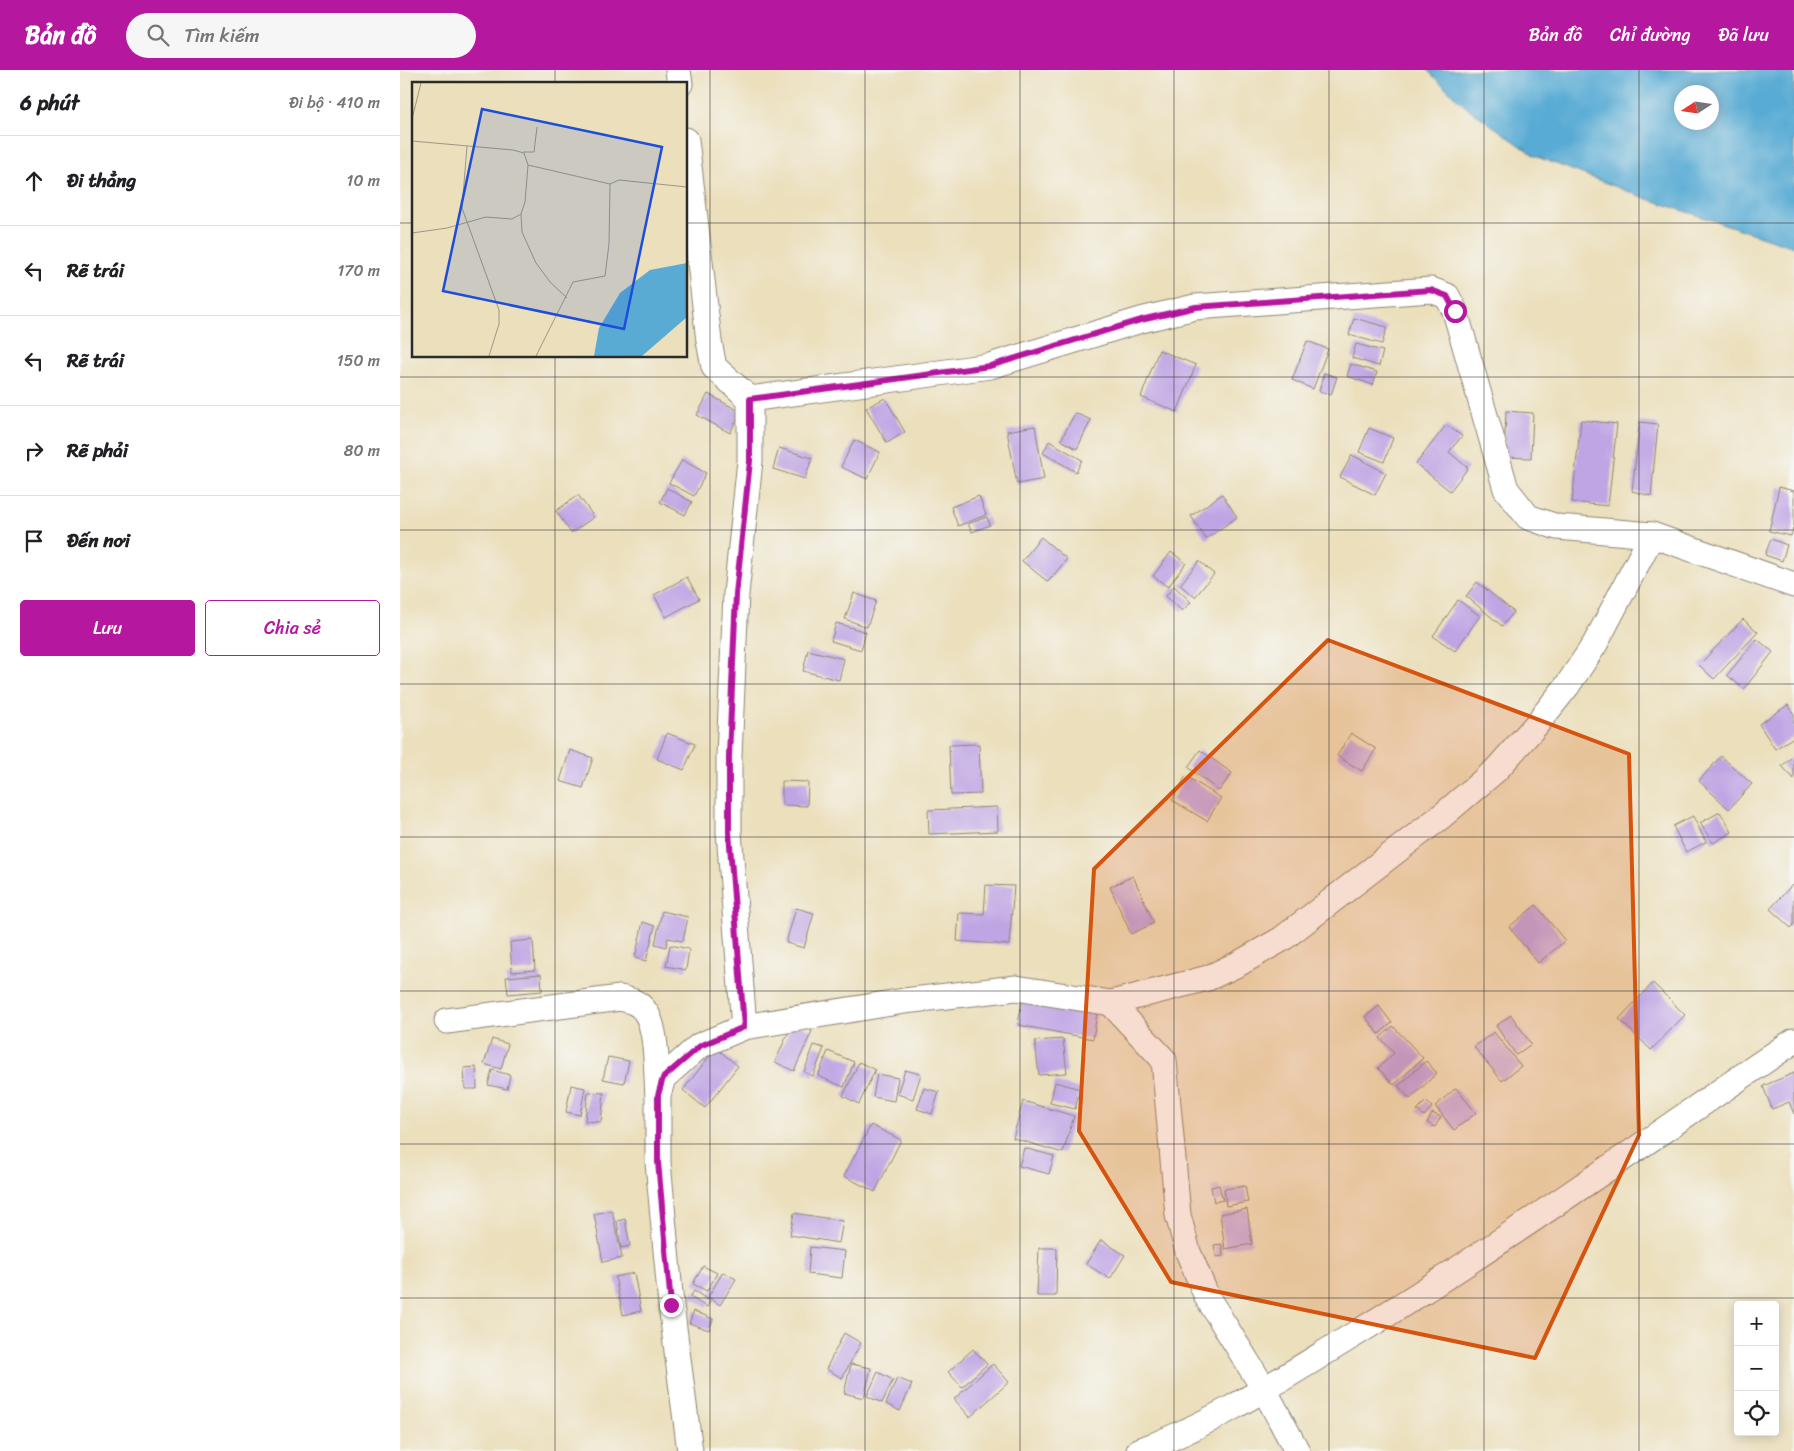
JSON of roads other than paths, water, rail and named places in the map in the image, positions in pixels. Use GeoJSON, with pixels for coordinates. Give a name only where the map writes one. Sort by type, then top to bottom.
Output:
{"type":"FeatureCollection","features":[{"type":"Feature","properties":{"kind":"street"},"geometry":{"type":"LineString","coordinates":[[688,157],[709,341],[714,367],[750,399],[750,461],[736,594],[729,756],[729,832],[744,1027]]}},
{"type":"Feature","properties":{"kind":"street"},"geometry":{"type":"LineString","coordinates":[[750,399],[990,366],[1141,320],[1196,307],[1431,290],[1447,296],[1455,311],[1506,489],[1528,517],[1557,527],[1652,536],[1794,584]]}},
{"type":"Feature","properties":{"kind":"street"},"geometry":{"type":"LineString","coordinates":[[658,1095],[663,1078],[700,1046],[744,1027],[904,1001],[1016,988],[1112,1003],[1208,978],[1246,960],[1282,939],[1443,815],[1496,770],[1536,725],[1567,686],[1595,644],[1652,536]]}},
{"type":"Feature","properties":{"kind":"street"},"geometry":{"type":"LineString","coordinates":[[447,1021],[620,998],[634,1001],[644,1010],[651,1023],[658,1095],[658,1162],[671,1305],[690,1451]]}},
{"type":"Feature","properties":{"kind":"street"},"geometry":{"type":"LineString","coordinates":[[1112,1003],[1164,1060],[1178,1215],[1188,1252],[1207,1297],[1264,1389],[1297,1451]]}},
{"type":"Feature","properties":{"kind":"street"},"geometry":{"type":"LineString","coordinates":[[1139,1451],[1183,1432],[1264,1389],[1425,1292],[1794,1041]]}},
{"type":"Feature","properties":{"kind":"water"},"geometry":{"type":"Polygon","coordinates":[[[1427,70],[1794,70],[1794,247],[1648,199],[1535,156],[1466,107],[1427,70]]]}}]}
